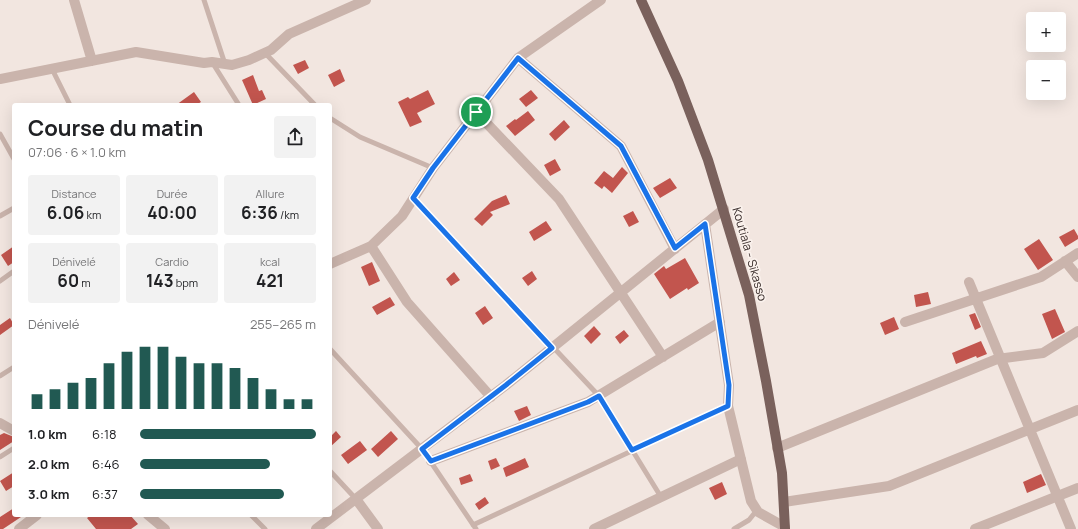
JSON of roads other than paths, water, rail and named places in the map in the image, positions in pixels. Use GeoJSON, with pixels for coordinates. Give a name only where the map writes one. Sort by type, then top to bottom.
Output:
{"type":"FeatureCollection","features":[{"type":"Feature","properties":{"kind":"main road","name":"Koutiala - Sikasso"},"geometry":{"type":"LineString","coordinates":[[641,0],[678,81],[708,160],[749,295],[782,473],[785,528]]}},
{"type":"Feature","properties":{"kind":"street"},"geometry":{"type":"LineString","coordinates":[[74,0],[92,61]]}},
{"type":"Feature","properties":{"kind":"street"},"geometry":{"type":"LineString","coordinates":[[0,79],[136,52],[204,63],[212,62],[232,65],[265,53],[271,50],[289,34],[366,0]]}},
{"type":"Feature","properties":{"kind":"street"},"geometry":{"type":"LineString","coordinates":[[332,262],[371,246],[402,216],[433,168],[518,58],[601,0]]}},
{"type":"Feature","properties":{"kind":"street"},"geometry":{"type":"LineString","coordinates":[[518,58],[621,146],[675,248]]}},
{"type":"Feature","properties":{"kind":"street"},"geometry":{"type":"LineString","coordinates":[[476,112],[559,199],[664,357]]}},
{"type":"Feature","properties":{"kind":"street"},"geometry":{"type":"LineString","coordinates":[[316,529],[490,397],[724,209]]}},
{"type":"Feature","properties":{"kind":"street"},"geometry":{"type":"LineString","coordinates":[[705,224],[729,385],[728,406],[751,501],[758,512],[785,528]]}},
{"type":"Feature","properties":{"kind":"street"},"geometry":{"type":"LineString","coordinates":[[371,246],[407,302],[490,397]]}},
{"type":"Feature","properties":{"kind":"street"},"geometry":{"type":"LineString","coordinates":[[906,322],[1041,276],[1078,253]]}},
{"type":"Feature","properties":{"kind":"street"},"geometry":{"type":"LineString","coordinates":[[1065,261],[1078,277]]}},
{"type":"Feature","properties":{"kind":"street"},"geometry":{"type":"LineString","coordinates":[[969,282],[1071,529]]}},
{"type":"Feature","properties":{"kind":"street"},"geometry":{"type":"LineString","coordinates":[[431,461],[588,402],[720,322]]}},
{"type":"Feature","properties":{"kind":"street"},"geometry":{"type":"LineString","coordinates":[[777,448],[1000,358],[1043,353],[1078,332]]}},
{"type":"Feature","properties":{"kind":"street"},"geometry":{"type":"LineString","coordinates":[[784,502],[890,486],[1078,410]]}},
{"type":"Feature","properties":{"kind":"street"},"geometry":{"type":"LineString","coordinates":[[0,423],[12,429]]}},
{"type":"Feature","properties":{"kind":"street"},"geometry":{"type":"LineString","coordinates":[[594,529],[741,458]]}},
{"type":"Feature","properties":{"kind":"street"},"geometry":{"type":"LineString","coordinates":[[975,529],[1078,488]]}},
{"type":"Feature","properties":{"kind":"street"},"geometry":{"type":"LineString","coordinates":[[356,499],[378,529]]}},
{"type":"Feature","properties":{"kind":"street"},"geometry":{"type":"LineString","coordinates":[[19,529],[34,517]]}},
{"type":"Feature","properties":{"kind":"street"},"geometry":{"type":"LineString","coordinates":[[150,517],[165,529]]}},
{"type":"Feature","properties":{"kind":"lane"},"geometry":{"type":"LineString","coordinates":[[204,0],[225,64]]}},
{"type":"Feature","properties":{"kind":"lane"},"geometry":{"type":"LineString","coordinates":[[265,53],[313,103]]}},
{"type":"Feature","properties":{"kind":"lane"},"geometry":{"type":"LineString","coordinates":[[212,62],[238,103]]}},
{"type":"Feature","properties":{"kind":"lane"},"geometry":{"type":"LineString","coordinates":[[52,69],[69,103]]}},
{"type":"Feature","properties":{"kind":"lane"},"geometry":{"type":"LineString","coordinates":[[332,119],[360,137],[433,168]]}},
{"type":"Feature","properties":{"kind":"lane"},"geometry":{"type":"LineString","coordinates":[[0,134],[12,155]]}},
{"type":"Feature","properties":{"kind":"lane"},"geometry":{"type":"LineString","coordinates":[[413,198],[552,348],[599,396],[661,497]]}},
{"type":"Feature","properties":{"kind":"lane"},"geometry":{"type":"LineString","coordinates":[[0,216],[12,209]]}},
{"type":"Feature","properties":{"kind":"lane"},"geometry":{"type":"LineString","coordinates":[[0,280],[12,272]]}},
{"type":"Feature","properties":{"kind":"lane"},"geometry":{"type":"LineString","coordinates":[[332,351],[422,449],[474,527],[632,450],[728,406]]}},
{"type":"Feature","properties":{"kind":"lane"},"geometry":{"type":"LineString","coordinates":[[0,376],[12,368]]}},
{"type":"Feature","properties":{"kind":"lane"},"geometry":{"type":"LineString","coordinates":[[0,457],[12,449]]}},
{"type":"Feature","properties":{"kind":"lane"},"geometry":{"type":"LineString","coordinates":[[332,473],[356,499]]}},
{"type":"Feature","properties":{"kind":"lane"},"geometry":{"type":"LineString","coordinates":[[734,529],[749,520],[757,510]]}},
{"type":"Feature","properties":{"kind":"lane"},"geometry":{"type":"LineString","coordinates":[[253,517],[265,529]]}}]}
